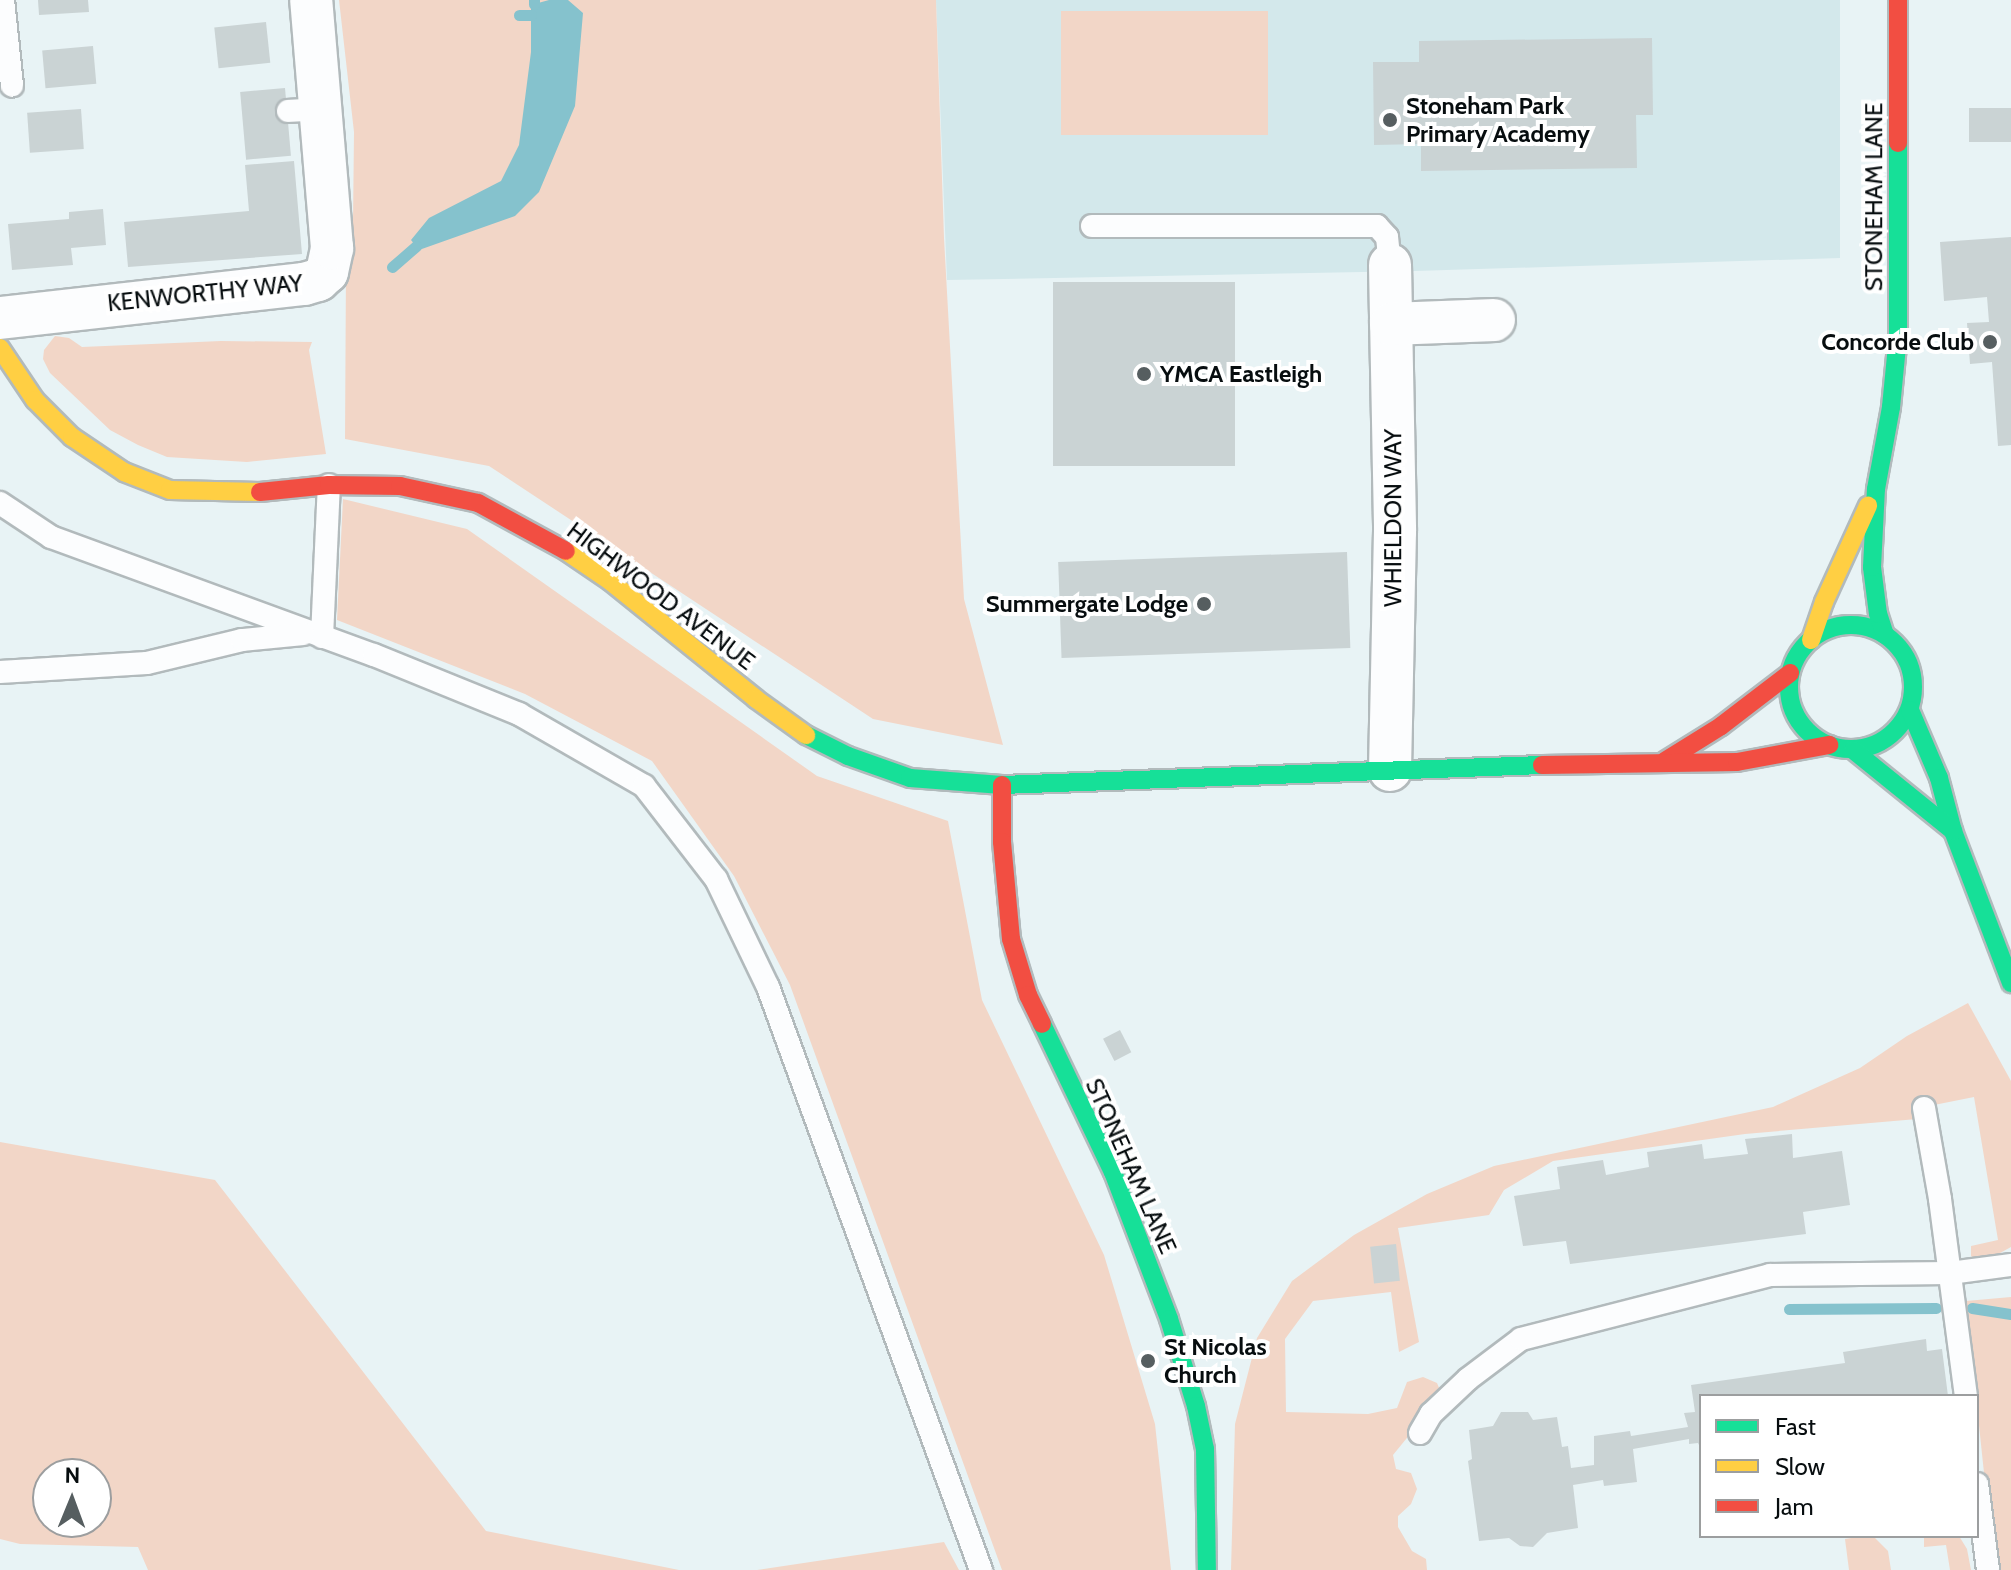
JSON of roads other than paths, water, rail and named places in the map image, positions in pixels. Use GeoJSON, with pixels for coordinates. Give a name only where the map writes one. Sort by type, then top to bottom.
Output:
{"type":"FeatureCollection","features":[{"type":"Feature","properties":{"kind":"street","name":"KENWORTHY WAY"},"geometry":{"type":"LineString","coordinates":[[0,318],[304,284],[318,280],[327,272],[332,257],[305,110],[311,0]]}},
{"type":"Feature","properties":{"kind":"street","name":"STONEHAM LANE"},"geometry":{"type":"LineString","coordinates":[[1885,635],[1878,614],[1872,567],[1876,489],[1891,407],[1898,335],[1898,0]]}},
{"type":"Feature","properties":{"kind":"street","name":"WHIELDON WAY"},"geometry":{"type":"LineString","coordinates":[[1390,265],[1395,541],[1390,770]]}},
{"type":"Feature","properties":{"kind":"street"},"geometry":{"type":"LineString","coordinates":[[1391,324],[1494,320]]}},
{"type":"Feature","properties":{"kind":"street","name":"HIGHWOOD AVENUE"},"geometry":{"type":"LineString","coordinates":[[6,372],[72,437],[124,472],[153,485],[181,491],[237,494],[329,485],[400,486],[478,503],[543,536],[598,573],[756,699],[805,734],[888,773],[1002,785],[1665,761],[1737,762],[1829,745]]}},
{"type":"Feature","properties":{"kind":"street","name":"STONEHAM LANE"},"geometry":{"type":"LineString","coordinates":[[1811,640],[1829,588],[1876,489]]}},
{"type":"Feature","properties":{"kind":"street"},"geometry":{"type":"LineString","coordinates":[[1665,761],[1721,726],[1790,673],[1811,640],[1828,630],[1847,625],[1867,627],[1885,635],[1906,657],[1912,671],[1910,710],[1939,778],[1953,831],[2011,983]]}},
{"type":"Feature","properties":{"kind":"street"},"geometry":{"type":"LineString","coordinates":[[1790,673],[1793,709],[1814,737],[1829,745],[1853,750],[1953,831]]}},
{"type":"Feature","properties":{"kind":"street"},"geometry":{"type":"LineString","coordinates":[[1853,750],[1888,738],[1910,710]]}},
{"type":"Feature","properties":{"kind":"street","name":"STONEHAM LANE"},"geometry":{"type":"LineString","coordinates":[[1002,785],[1002,842],[1010,928],[1028,995],[1113,1172],[1169,1319],[1196,1406],[1205,1449],[1207,1570]]}},
{"type":"Feature","properties":{"kind":"lane"},"geometry":{"type":"LineString","coordinates":[[3,0],[12,86]]}},
{"type":"Feature","properties":{"kind":"lane"},"geometry":{"type":"LineString","coordinates":[[1092,226],[1377,226],[1387,237],[1390,265]]}},
{"type":"Feature","properties":{"kind":"lane"},"geometry":{"type":"LineString","coordinates":[[317,635],[329,485]]}},
{"type":"Feature","properties":{"kind":"lane"},"geometry":{"type":"LineString","coordinates":[[0,503],[51,537],[317,635],[519,714],[644,786],[716,879],[768,987],[981,1570]]}},
{"type":"Feature","properties":{"kind":"lane"},"geometry":{"type":"LineString","coordinates":[[0,672],[147,663],[242,640],[317,635]]}},
{"type":"Feature","properties":{"kind":"lane"},"geometry":{"type":"LineString","coordinates":[[1924,1108],[1966,1394]]}},
{"type":"Feature","properties":{"kind":"lane"},"geometry":{"type":"LineString","coordinates":[[1420,1433],[1431,1414],[1468,1379],[1521,1339],[1770,1275],[1950,1273],[2011,1265]]}},
{"type":"Feature","properties":{"kind":"lane"},"geometry":{"type":"LineString","coordinates":[[1979,1500],[1988,1570]]}},
{"type":"Feature","properties":{"kind":"water"},"geometry":{"type":"Polygon","coordinates":[[[549,0],[568,0],[583,13],[575,106],[539,192],[515,216],[419,250],[411,240],[429,218],[501,181],[519,145],[531,52],[531,5],[549,0]]]}},
{"type":"Feature","properties":{"kind":"waterway"},"geometry":{"type":"LineString","coordinates":[[519,15],[531,15]]}},
{"type":"Feature","properties":{"kind":"waterway"},"geometry":{"type":"LineString","coordinates":[[392,267],[416,246]]}},
{"type":"Feature","properties":{"kind":"waterway"},"geometry":{"type":"LineString","coordinates":[[1789,1309],[1936,1308]]}},
{"type":"Feature","properties":{"kind":"waterway"},"geometry":{"type":"LineString","coordinates":[[1972,1308],[2011,1314]]}},
{"type":"Feature","properties":{"kind":"place","name":"Stoneham Park Primary Academy"},"geometry":{"type":"Point","coordinates":[1390,120]}},
{"type":"Feature","properties":{"kind":"place","name":"Concorde Club"},"geometry":{"type":"Point","coordinates":[1990,342]}},
{"type":"Feature","properties":{"kind":"place","name":"YMCA Eastleigh"},"geometry":{"type":"Point","coordinates":[1144,374]}},
{"type":"Feature","properties":{"kind":"place","name":"Summergate Lodge"},"geometry":{"type":"Point","coordinates":[1204,604]}},
{"type":"Feature","properties":{"kind":"place","name":"St Nicolas Church"},"geometry":{"type":"Point","coordinates":[1148,1361]}}]}
